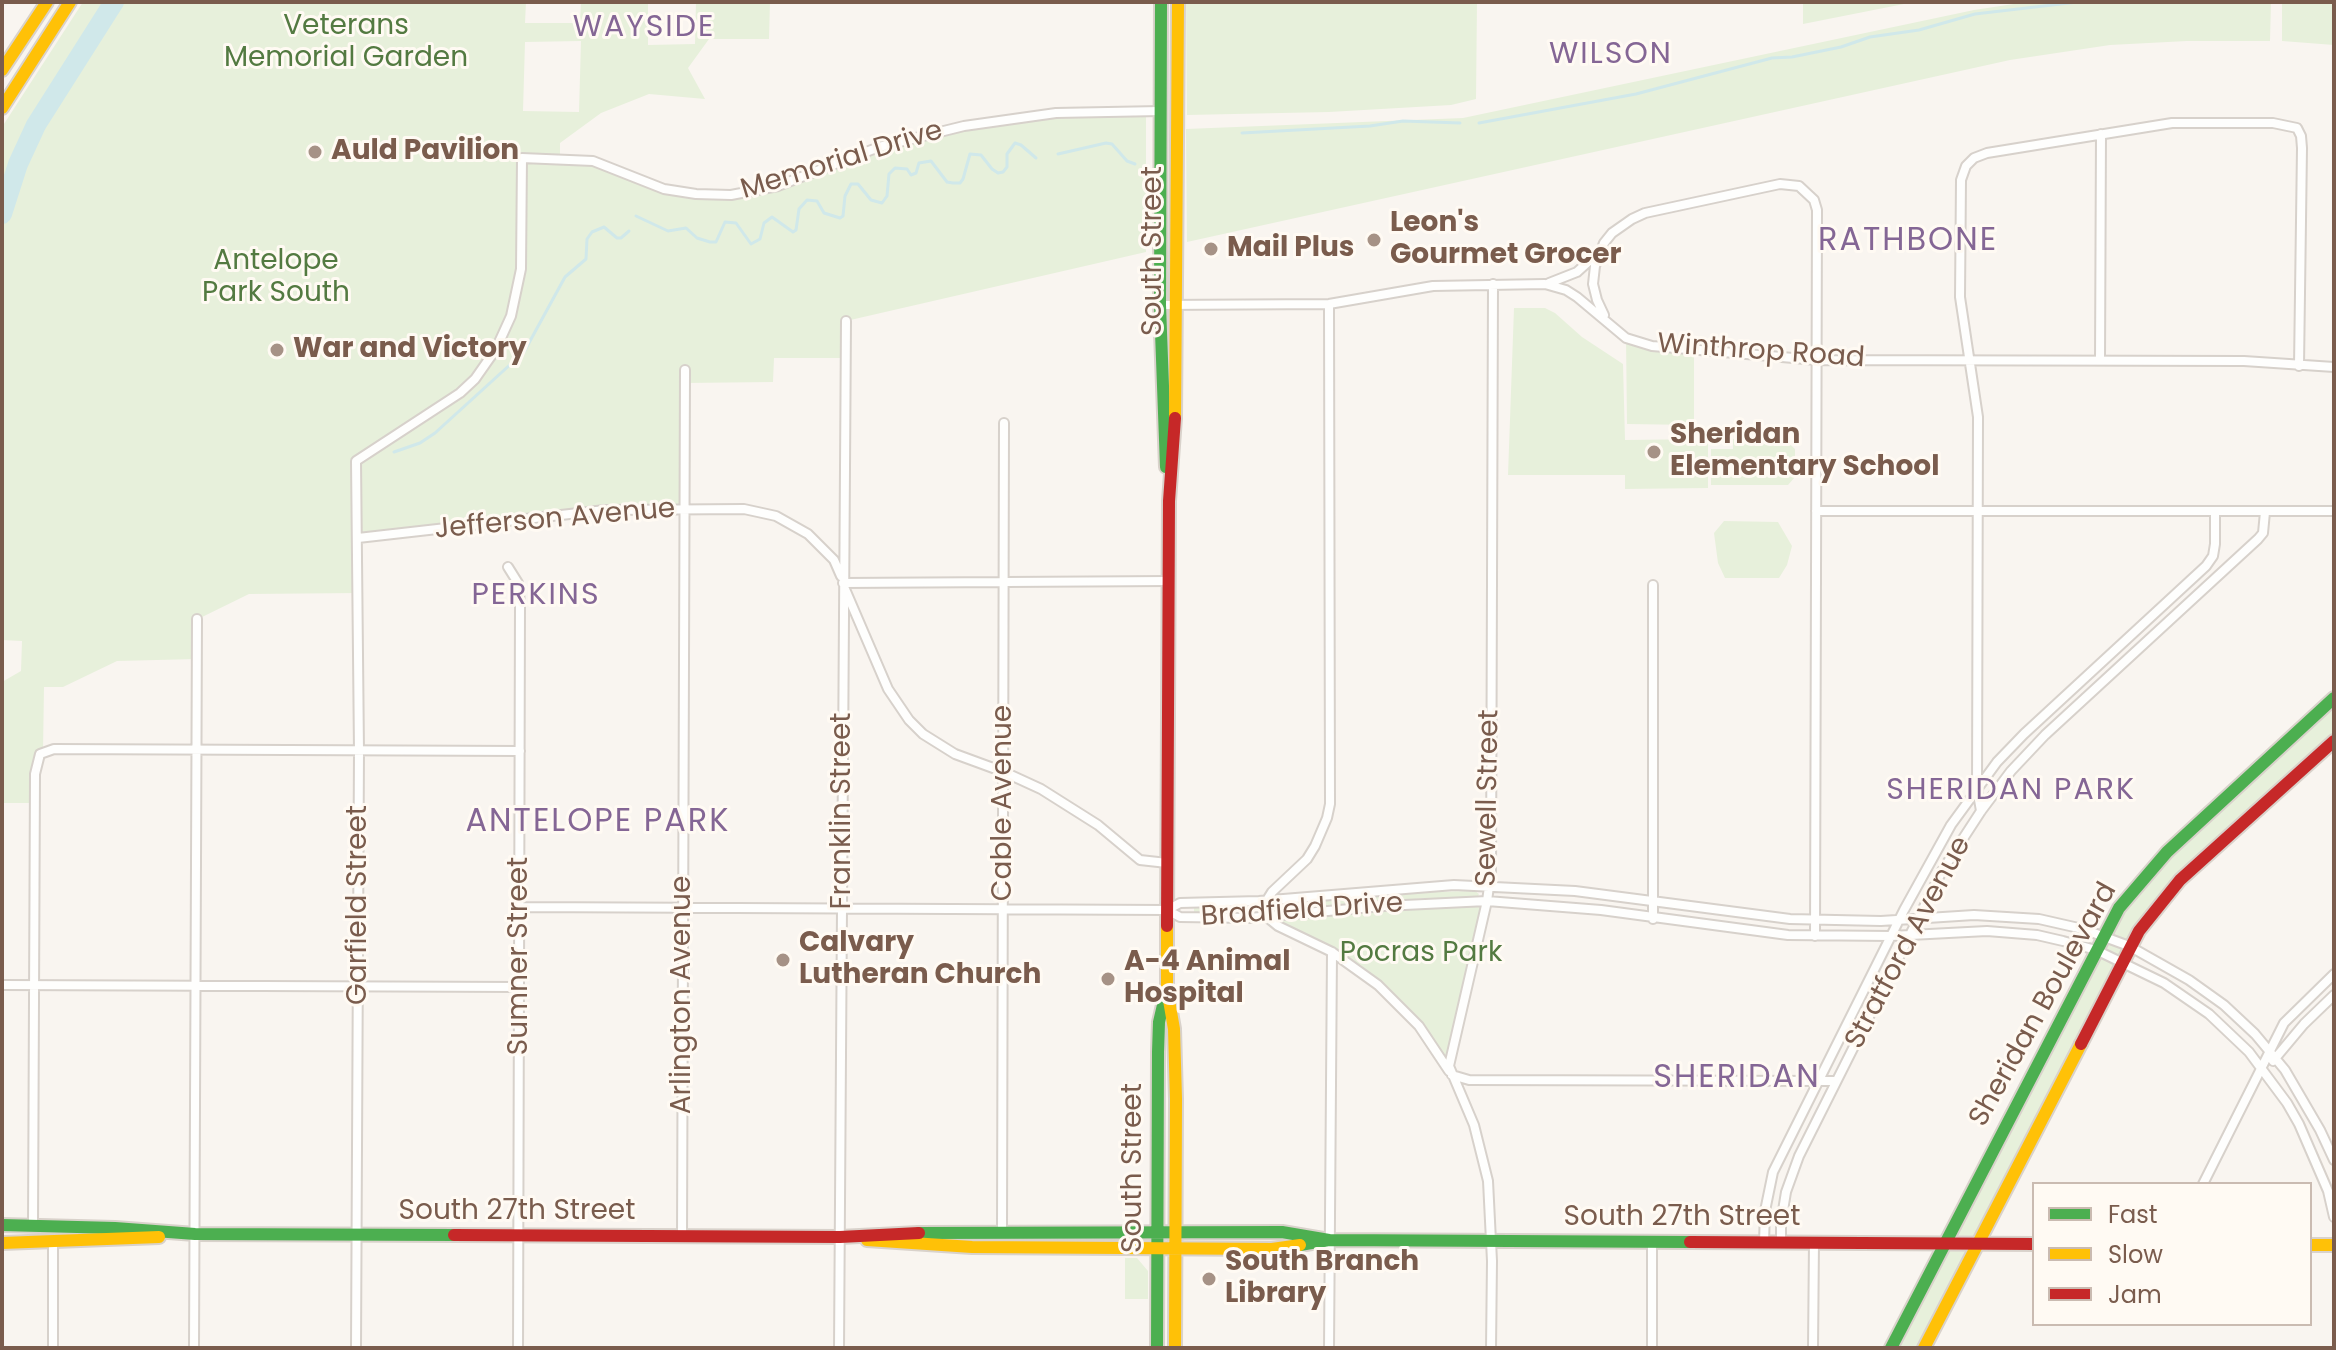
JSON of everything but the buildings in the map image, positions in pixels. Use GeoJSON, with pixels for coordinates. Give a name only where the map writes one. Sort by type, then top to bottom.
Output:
{"type":"FeatureCollection","features":[{"type":"Feature","properties":{"kind":"main road"},"geometry":{"type":"LineString","coordinates":[[2,70],[47,2]]}},
{"type":"Feature","properties":{"kind":"main road"},"geometry":{"type":"LineString","coordinates":[[2,108],[70,2]]}},
{"type":"Feature","properties":{"kind":"main road","name":"South Street"},"geometry":{"type":"LineString","coordinates":[[1161,2],[1160,305],[1169,501],[1167,989],[1174,1029],[1175,1348]]}},
{"type":"Feature","properties":{"kind":"main road","name":"South Street"},"geometry":{"type":"LineString","coordinates":[[1169,501],[1175,432],[1178,305],[1178,2]]}},
{"type":"Feature","properties":{"kind":"main road","name":"Sheridan Boulevard"},"geometry":{"type":"LineString","coordinates":[[1891,1348],[2119,908],[2167,852],[2334,698]]}},
{"type":"Feature","properties":{"kind":"main road","name":"Sheridan Boulevard"},"geometry":{"type":"LineString","coordinates":[[1924,1348],[2129,946],[2159,903],[2180,880],[2334,741]]}},
{"type":"Feature","properties":{"kind":"main road","name":"South Street"},"geometry":{"type":"LineString","coordinates":[[1157,1348],[1159,1037],[1161,1010],[1167,989]]}},
{"type":"Feature","properties":{"kind":"main road","name":"South 27th Street"},"geometry":{"type":"LineString","coordinates":[[2,1225],[195,1234],[682,1237],[840,1237],[909,1232],[1002,1231],[1282,1232],[1329,1240]]}},
{"type":"Feature","properties":{"kind":"main road","name":"South 27th Street"},"geometry":{"type":"LineString","coordinates":[[2,1243],[195,1234]]}},
{"type":"Feature","properties":{"kind":"main road","name":"South 27th Street"},"geometry":{"type":"LineString","coordinates":[[840,1237],[945,1246],[1175,1249],[1272,1249],[1329,1240],[2032,1244]]}},
{"type":"Feature","properties":{"kind":"main road"},"geometry":{"type":"LineString","coordinates":[[2312,1245],[2334,1245]]}},
{"type":"Feature","properties":{"kind":"street","name":"Memorial Drive"},"geometry":{"type":"LineString","coordinates":[[356,461],[460,393],[475,379],[496,349],[511,316],[521,269],[522,158],[593,161],[664,189],[731,195],[778,186],[879,147],[979,123],[1056,113],[1160,111]]}},
{"type":"Feature","properties":{"kind":"street"},"geometry":{"type":"LineString","coordinates":[[1981,811],[1977,788],[1978,417],[1960,297],[1961,180],[1966,166],[1974,158],[1987,153],[2172,123],[2273,123],[2297,128],[2302,148],[2299,366]]}},
{"type":"Feature","properties":{"kind":"street"},"geometry":{"type":"LineString","coordinates":[[2100,360],[2101,134]]}},
{"type":"Feature","properties":{"kind":"street"},"geometry":{"type":"LineString","coordinates":[[1545,284],[1577,272],[1599,252],[1612,233],[1645,213],[1780,184],[1802,188],[1814,200],[1817,210],[1815,936]]}},
{"type":"Feature","properties":{"kind":"street"},"geometry":{"type":"LineString","coordinates":[[1599,252],[1593,284],[1608,322]]}},
{"type":"Feature","properties":{"kind":"street","name":"Sewell Street"},"geometry":{"type":"LineString","coordinates":[[1451,1075],[1450,1058],[1490,886],[1493,284]]}},
{"type":"Feature","properties":{"kind":"street","name":"Winthrop Road"},"geometry":{"type":"LineString","coordinates":[[1160,305],[1329,304],[1421,287],[1545,284],[1557,286],[1577,297],[1626,338],[1652,346],[1817,360],[2244,361],[2334,367]]}},
{"type":"Feature","properties":{"kind":"street"},"geometry":{"type":"LineString","coordinates":[[1329,304],[1330,804],[1327,818],[1307,859],[1267,900],[1267,917],[1278,926],[1332,952],[1378,985],[1434,1046],[1451,1075],[1474,1125],[1490,1209],[1491,1348]]}},
{"type":"Feature","properties":{"kind":"street","name":"Franklin Street"},"geometry":{"type":"LineString","coordinates":[[839,1348],[846,321]]}},
{"type":"Feature","properties":{"kind":"street","name":"Arlington Avenue"},"geometry":{"type":"LineString","coordinates":[[682,1237],[685,370]]}},
{"type":"Feature","properties":{"kind":"street","name":"Cable Avenue"},"geometry":{"type":"LineString","coordinates":[[1002,1231],[1004,423]]}},
{"type":"Feature","properties":{"kind":"street","name":"Garfield Street"},"geometry":{"type":"LineString","coordinates":[[356,461],[359,751],[356,1348]]}},
{"type":"Feature","properties":{"kind":"street","name":"Jefferson Avenue"},"geometry":{"type":"LineString","coordinates":[[358,538],[598,510],[744,509],[760,511],[792,523],[823,547],[839,569],[888,689],[909,720],[940,746],[1004,772],[1070,806],[1140,860],[1167,863]]}},
{"type":"Feature","properties":{"kind":"street"},"geometry":{"type":"LineString","coordinates":[[1816,511],[2334,511]]}},
{"type":"Feature","properties":{"kind":"street","name":"Stratford Avenue"},"geometry":{"type":"LineString","coordinates":[[1764,1242],[1765,1211],[1773,1172],[1931,858],[1997,762],[2040,718],[2206,566],[2213,556],[2215,544],[2215,512]]}},
{"type":"Feature","properties":{"kind":"street","name":"Stratford Avenue"},"geometry":{"type":"LineString","coordinates":[[1781,1242],[1781,1223],[1790,1176],[1917,918],[1942,871],[1981,811],[2011,771],[2045,735],[2258,539],[2263,533],[2265,512]]}},
{"type":"Feature","properties":{"kind":"street","name":"Sumner Street"},"geometry":{"type":"LineString","coordinates":[[508,567],[518,583],[520,603],[518,1348]]}},
{"type":"Feature","properties":{"kind":"street"},"geometry":{"type":"LineString","coordinates":[[843,583],[1169,581]]}},
{"type":"Feature","properties":{"kind":"street"},"geometry":{"type":"LineString","coordinates":[[1653,585],[1653,919]]}},
{"type":"Feature","properties":{"kind":"street"},"geometry":{"type":"LineString","coordinates":[[194,1348],[197,619]]}},
{"type":"Feature","properties":{"kind":"street"},"geometry":{"type":"LineString","coordinates":[[33,1225],[35,774],[37,758],[43,752],[54,749],[520,751]]}},
{"type":"Feature","properties":{"kind":"street","name":"Bradfield Drive"},"geometry":{"type":"LineString","coordinates":[[1167,910],[1180,903],[1490,886],[1575,891],[1766,917],[1899,920],[1974,915],[2060,923],[2129,946],[2207,991],[2273,1055],[2314,1119],[2334,1160]]}},
{"type":"Feature","properties":{"kind":"street","name":"Bradfield Drive"},"geometry":{"type":"LineString","coordinates":[[1167,910],[1180,917],[1267,917],[1397,905],[1487,901],[1561,906],[1815,936],[2009,932],[2037,935],[2096,950],[2187,997],[2227,1031],[2263,1069],[2287,1103],[2310,1146],[2328,1191],[2334,1217]]}},
{"type":"Feature","properties":{"kind":"street"},"geometry":{"type":"LineString","coordinates":[[520,907],[1167,910]]}},
{"type":"Feature","properties":{"kind":"street"},"geometry":{"type":"LineString","coordinates":[[1329,1348],[1332,952]]}},
{"type":"Feature","properties":{"kind":"street"},"geometry":{"type":"LineString","coordinates":[[2273,1055],[2277,1034],[2294,1011],[2334,974]]}},
{"type":"Feature","properties":{"kind":"street"},"geometry":{"type":"LineString","coordinates":[[2,985],[520,987]]}},
{"type":"Feature","properties":{"kind":"street"},"geometry":{"type":"LineString","coordinates":[[2204,1182],[2263,1069],[2273,1055],[2334,995]]}},
{"type":"Feature","properties":{"kind":"street"},"geometry":{"type":"LineString","coordinates":[[1451,1075],[1469,1080],[1836,1081]]}},
{"type":"Feature","properties":{"kind":"street"},"geometry":{"type":"LineString","coordinates":[[1652,1242],[1652,1348]]}},
{"type":"Feature","properties":{"kind":"street"},"geometry":{"type":"LineString","coordinates":[[1813,1348],[1814,1242]]}},
{"type":"Feature","properties":{"kind":"street"},"geometry":{"type":"LineString","coordinates":[[53,1243],[53,1348]]}},
{"type":"Feature","properties":{"kind":"green space","name":"Antelope Park South"},"geometry":{"type":"Polygon","coordinates":[[[83,2],[526,2],[525,23],[580,23],[581,2],[648,2],[648,45],[695,44],[696,2],[770,2],[769,39],[709,39],[688,68],[705,99],[649,94],[601,113],[560,143],[560,158],[582,159],[676,191],[753,192],[879,147],[1007,119],[1146,111],[1146,252],[846,321],[845,358],[774,358],[773,382],[685,383],[683,509],[605,510],[358,538],[358,593],[249,594],[198,619],[197,659],[117,661],[63,687],[44,687],[43,752],[40,754],[35,803],[2,803],[2,682],[21,671],[22,641],[2,640],[2,127],[83,2]],[[581,41],[525,42],[523,111],[579,112],[581,41]]]}},
{"type":"Feature","properties":{"kind":"green space"},"geometry":{"type":"Polygon","coordinates":[[[1186,2],[1477,2],[1476,99],[1451,105],[1329,112],[1187,115],[1186,2]]]}},
{"type":"Feature","properties":{"kind":"green space"},"geometry":{"type":"Polygon","coordinates":[[[1803,2],[1914,2],[1803,24],[1803,2]]]}},
{"type":"Feature","properties":{"kind":"green space"},"geometry":{"type":"Polygon","coordinates":[[[2027,2],[2271,2],[2270,41],[2110,45],[2010,60],[1187,242],[1186,129],[1463,118],[1974,10],[2027,2]]]}},
{"type":"Feature","properties":{"kind":"green space"},"geometry":{"type":"Polygon","coordinates":[[[2282,2],[2334,2],[2334,45],[2282,41],[2282,2]]]}},
{"type":"Feature","properties":{"kind":"green space"},"geometry":{"type":"Polygon","coordinates":[[[1514,308],[1545,308],[1555,313],[1582,337],[1623,364],[1625,440],[1708,439],[1708,488],[1625,489],[1625,475],[1508,475],[1514,308]]]}},
{"type":"Feature","properties":{"kind":"green space"},"geometry":{"type":"Polygon","coordinates":[[[1626,338],[1694,350],[1694,425],[1627,424],[1626,338]]]}},
{"type":"Feature","properties":{"kind":"green space"},"geometry":{"type":"Polygon","coordinates":[[[1733,439],[1784,439],[1795,449],[1795,477],[1788,485],[1711,485],[1711,449],[1733,449],[1733,439]]]}},
{"type":"Feature","properties":{"kind":"green space"},"geometry":{"type":"Polygon","coordinates":[[[1724,521],[1778,522],[1792,546],[1787,565],[1779,578],[1725,578],[1718,563],[1714,533],[1724,521]]]}},
{"type":"Feature","properties":{"kind":"green space"},"geometry":{"type":"Polygon","coordinates":[[[2334,698],[2334,741],[2159,903],[1924,1348],[1891,1348],[1937,1256],[2141,879],[2334,698]]]}},
{"type":"Feature","properties":{"kind":"green space"},"geometry":{"type":"Polygon","coordinates":[[[1475,891],[1479,894],[1477,898],[1425,898],[1303,910],[1298,907],[1300,903],[1425,892],[1475,891]]]}},
{"type":"Feature","properties":{"kind":"green space","name":"Pocras Park"},"geometry":{"type":"Polygon","coordinates":[[[1487,901],[1449,1066],[1378,985],[1267,917],[1487,901]]]}},
{"type":"Feature","properties":{"kind":"green space"},"geometry":{"type":"Polygon","coordinates":[[[1197,907],[1246,908],[1245,914],[1194,913],[1197,907]]]}},
{"type":"Feature","properties":{"kind":"green space"},"geometry":{"type":"Polygon","coordinates":[[[1125,1258],[1137,1258],[1148,1271],[1148,1299],[1125,1299],[1125,1258]]]}},
{"type":"Feature","properties":{"kind":"waterway"},"geometry":{"type":"LineString","coordinates":[[2,214],[18,164],[36,125],[114,2]]}},
{"type":"Feature","properties":{"kind":"waterway"},"geometry":{"type":"LineString","coordinates":[[1479,123],[1636,94],[1772,58],[1841,47],[1870,37],[1919,30],[1975,14],[2078,2]]}},
{"type":"Feature","properties":{"kind":"waterway"},"geometry":{"type":"LineString","coordinates":[[1242,133],[1370,126],[1403,121],[1460,123]]}},
{"type":"Feature","properties":{"kind":"waterway"},"geometry":{"type":"LineString","coordinates":[[636,216],[668,231],[686,228],[697,238],[710,242],[716,242],[725,222],[736,223],[751,244],[760,239],[764,223],[772,217],[793,232],[796,230],[799,209],[807,200],[817,201],[824,213],[840,218],[851,184],[858,184],[871,200],[882,203],[887,196],[889,174],[895,168],[907,169],[911,175],[916,173],[919,163],[931,161],[947,182],[960,183],[970,154],[981,155],[998,173],[1007,167],[1007,154],[1015,143],[1036,158]]}},
{"type":"Feature","properties":{"kind":"waterway"},"geometry":{"type":"LineString","coordinates":[[1058,154],[1106,143],[1112,144],[1127,161],[1135,164]]}},
{"type":"Feature","properties":{"kind":"waterway"},"geometry":{"type":"LineString","coordinates":[[394,452],[420,443],[435,433],[524,352],[565,277],[586,259],[587,239],[592,232],[604,227],[621,238],[629,231]]}},
{"type":"Feature","properties":{"kind":"traffic: fast"},"geometry":{"type":"LineString","coordinates":[[1161,2],[1160,305],[1166,467]]}},
{"type":"Feature","properties":{"kind":"traffic: fast"},"geometry":{"type":"LineString","coordinates":[[1891,1348],[2119,908],[2167,852],[2334,698]]}},
{"type":"Feature","properties":{"kind":"traffic: fast"},"geometry":{"type":"LineString","coordinates":[[1157,1348],[1158,1052],[1159,1022],[1166,992]]}},
{"type":"Feature","properties":{"kind":"traffic: fast"},"geometry":{"type":"LineString","coordinates":[[2,1225],[195,1234],[454,1235]]}},
{"type":"Feature","properties":{"kind":"traffic: fast"},"geometry":{"type":"LineString","coordinates":[[919,1233],[1282,1232],[1329,1240]]}},
{"type":"Feature","properties":{"kind":"traffic: fast"},"geometry":{"type":"LineString","coordinates":[[1300,1245],[1329,1240],[1690,1242]]}},
{"type":"Feature","properties":{"kind":"traffic: slow"},"geometry":{"type":"LineString","coordinates":[[2,70],[47,2]]}},
{"type":"Feature","properties":{"kind":"traffic: slow"},"geometry":{"type":"LineString","coordinates":[[2,108],[70,2]]}},
{"type":"Feature","properties":{"kind":"traffic: slow"},"geometry":{"type":"LineString","coordinates":[[1175,418],[1178,2]]}},
{"type":"Feature","properties":{"kind":"traffic: slow"},"geometry":{"type":"LineString","coordinates":[[1167,926],[1167,989],[1174,1029],[1176,1099],[1175,1348]]}},
{"type":"Feature","properties":{"kind":"traffic: slow"},"geometry":{"type":"LineString","coordinates":[[1924,1348],[2081,1044]]}},
{"type":"Feature","properties":{"kind":"traffic: slow"},"geometry":{"type":"LineString","coordinates":[[2,1243],[159,1237]]}},
{"type":"Feature","properties":{"kind":"traffic: slow"},"geometry":{"type":"LineString","coordinates":[[867,1240],[972,1247],[1272,1249],[1300,1245]]}},
{"type":"Feature","properties":{"kind":"traffic: slow"},"geometry":{"type":"LineString","coordinates":[[2312,1245],[2334,1245]]}},
{"type":"Feature","properties":{"kind":"traffic: jam"},"geometry":{"type":"LineString","coordinates":[[1167,926],[1169,501],[1175,418]]}},
{"type":"Feature","properties":{"kind":"traffic: jam"},"geometry":{"type":"LineString","coordinates":[[2081,1044],[2139,931],[2180,880],[2334,741]]}},
{"type":"Feature","properties":{"kind":"traffic: jam"},"geometry":{"type":"LineString","coordinates":[[454,1235],[840,1237],[919,1233]]}},
{"type":"Feature","properties":{"kind":"traffic: jam"},"geometry":{"type":"LineString","coordinates":[[1690,1242],[2032,1244]]}},
{"type":"Feature","properties":{"kind":"place","name":"Auld Pavilion"},"geometry":{"type":"Point","coordinates":[315,152]}},
{"type":"Feature","properties":{"kind":"place","name":"Leon's Gourmet Grocer"},"geometry":{"type":"Point","coordinates":[1374,240]}},
{"type":"Feature","properties":{"kind":"place","name":"Mail Plus"},"geometry":{"type":"Point","coordinates":[1211,249]}},
{"type":"Feature","properties":{"kind":"place","name":"War and Victory"},"geometry":{"type":"Point","coordinates":[277,350]}},
{"type":"Feature","properties":{"kind":"place","name":"Sheridan Elementary School"},"geometry":{"type":"Point","coordinates":[1654,452]}},
{"type":"Feature","properties":{"kind":"place","name":"Calvary Lutheran Church"},"geometry":{"type":"Point","coordinates":[783,960]}},
{"type":"Feature","properties":{"kind":"place","name":"A-4 Animal Hospital"},"geometry":{"type":"Point","coordinates":[1108,979]}},
{"type":"Feature","properties":{"kind":"place","name":"South Branch Library"},"geometry":{"type":"Point","coordinates":[1209,1279]}},
{"type":"Feature","properties":{"kind":"district","name":"WAYSIDE"},"geometry":{"type":"Point","coordinates":[644,28]}},
{"type":"Feature","properties":{"kind":"district","name":"WILSON"},"geometry":{"type":"Point","coordinates":[1611,55]}},
{"type":"Feature","properties":{"kind":"district","name":"RATHBONE"},"geometry":{"type":"Point","coordinates":[1908,242]}},
{"type":"Feature","properties":{"kind":"district","name":"PERKINS"},"geometry":{"type":"Point","coordinates":[536,596]}},
{"type":"Feature","properties":{"kind":"district","name":"SHERIDAN PARK"},"geometry":{"type":"Point","coordinates":[2011,791]}},
{"type":"Feature","properties":{"kind":"district","name":"ANTELOPE PARK"},"geometry":{"type":"Point","coordinates":[598,823]}},
{"type":"Feature","properties":{"kind":"district","name":"SHERIDAN"},"geometry":{"type":"Point","coordinates":[1737,1079]}},
{"type":"Feature","properties":{"kind":"park label","name":"Veterans Memorial Garden"},"geometry":{"type":"Point","coordinates":[346,43]}}]}
